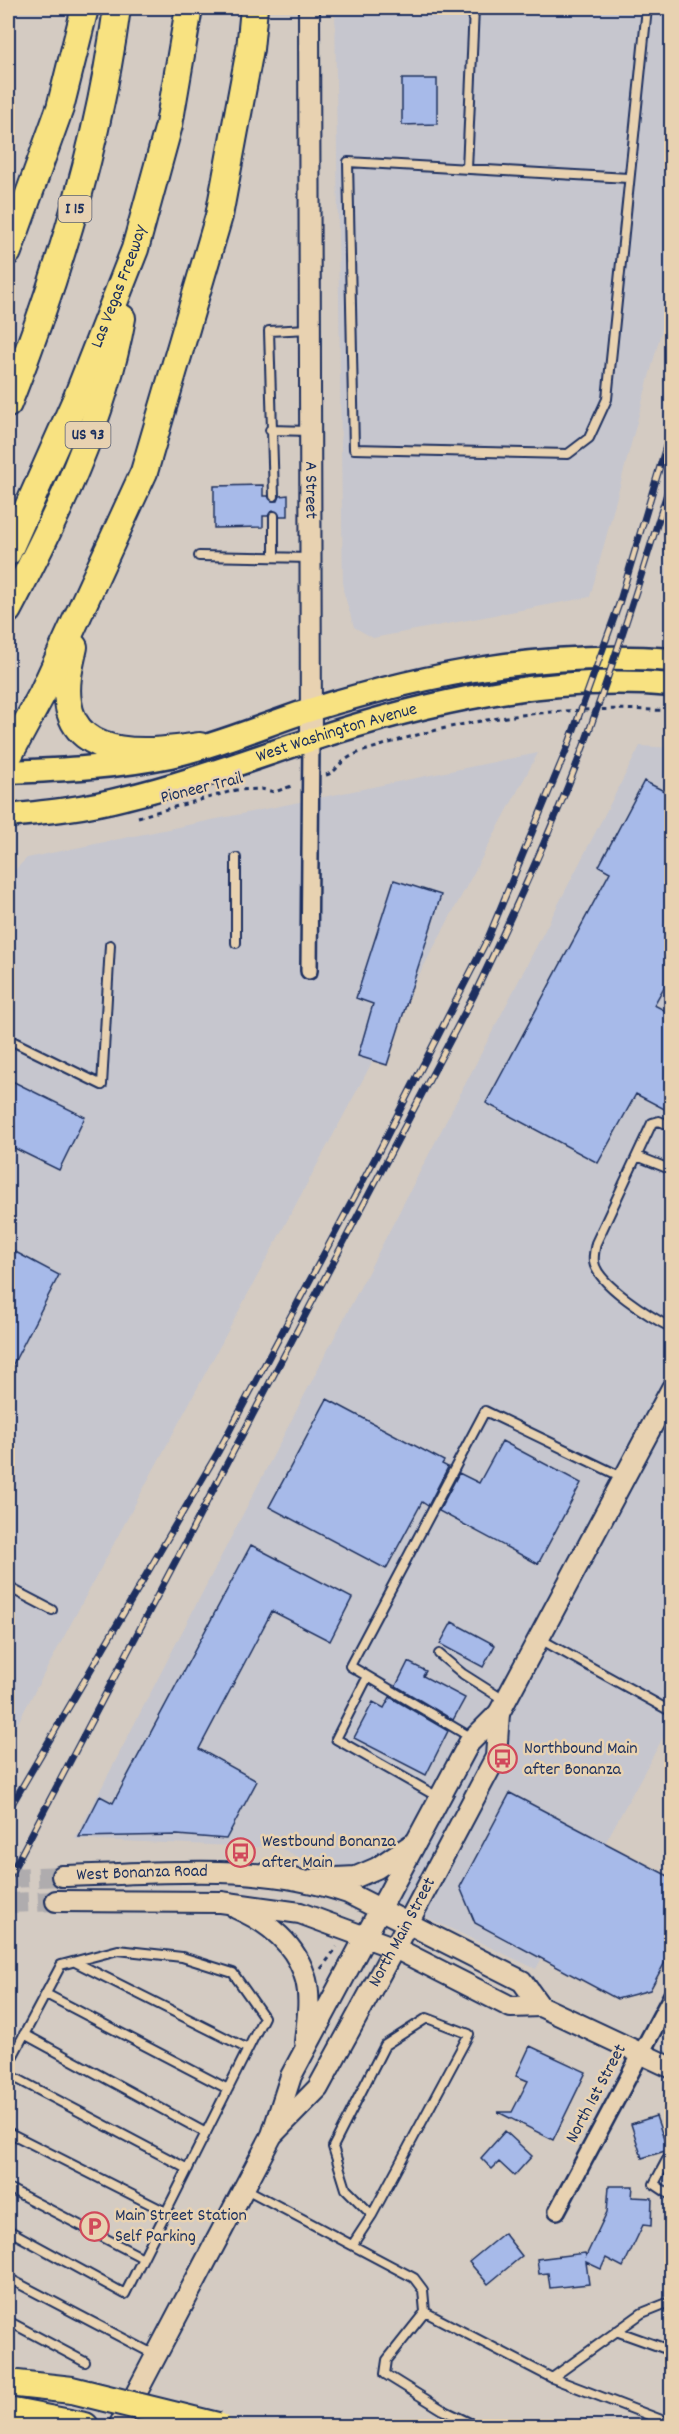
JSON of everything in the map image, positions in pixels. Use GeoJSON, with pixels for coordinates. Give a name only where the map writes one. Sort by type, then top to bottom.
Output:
{"type":"FeatureCollection","features":[{"type":"Feature","properties":{"kind":"highway"},"geometry":{"type":"LineString","coordinates":[[8,252],[60,108],[85,8]]}},
{"type":"Feature","properties":{"kind":"highway","name":"I 15"},"geometry":{"type":"LineString","coordinates":[[8,404],[39,322],[77,200],[117,8]]}},
{"type":"Feature","properties":{"kind":"highway","name":"Las Vegas Freeway"},"geometry":{"type":"LineString","coordinates":[[8,552],[77,397],[135,249],[169,125],[189,8]]}},
{"type":"Feature","properties":{"kind":"highway"},"geometry":{"type":"LineString","coordinates":[[8,757],[42,694],[144,472],[202,276],[229,167],[250,49],[254,8]]}},
{"type":"Feature","properties":{"kind":"highway","name":"US 93"},"geometry":{"type":"LineString","coordinates":[[8,610],[52,518],[101,403],[118,339],[135,249]]}},
{"type":"Feature","properties":{"kind":"highway"},"geometry":{"type":"LineString","coordinates":[[82,606],[67,681],[68,703],[72,718],[87,737],[126,751],[156,752],[200,746]]}},
{"type":"Feature","properties":{"kind":"highway"},"geometry":{"type":"LineString","coordinates":[[8,2383],[72,2391],[218,2427]]}},
{"type":"Feature","properties":{"kind":"highway"},"geometry":{"type":"LineString","coordinates":[[8,2411],[85,2427]]}},
{"type":"Feature","properties":{"kind":"main road","name":"A Street"},"geometry":{"type":"LineString","coordinates":[[309,8],[313,710],[311,740]]}},
{"type":"Feature","properties":{"kind":"main road","name":"West Washington Avenue"},"geometry":{"type":"LineString","coordinates":[[8,772],[111,766],[172,755],[416,680],[482,667],[572,659],[672,660]]}},
{"type":"Feature","properties":{"kind":"main road","name":"West Washington Avenue"},"geometry":{"type":"LineString","coordinates":[[8,816],[61,810],[124,798],[177,784],[311,740],[484,695],[560,685],[672,685]]}},
{"type":"Feature","properties":{"kind":"main road","name":"North Main Street"},"geometry":{"type":"LineString","coordinates":[[119,2427],[272,2135],[291,2076],[305,2050],[381,1943],[394,1916],[416,1842],[439,1798],[473,1739],[502,1707],[672,1388]]}},
{"type":"Feature","properties":{"kind":"main road","name":"North Main Street"},"geometry":{"type":"LineString","coordinates":[[272,2135],[318,2088],[394,1916],[496,1757],[502,1707]]}},
{"type":"Feature","properties":{"kind":"main road"},"geometry":{"type":"LineString","coordinates":[[300,1880],[356,1877],[383,1865],[416,1842]]}},
{"type":"Feature","properties":{"kind":"main road","name":"West Bonanza Road"},"geometry":{"type":"LineString","coordinates":[[62,1876],[219,1871],[300,1880],[348,1893],[522,1981],[540,2006]]}},
{"type":"Feature","properties":{"kind":"main road","name":"West Bonanza Road"},"geometry":{"type":"LineString","coordinates":[[56,1901],[221,1902],[300,1913],[381,1943],[511,2007],[540,2006]]}},
{"type":"Feature","properties":{"kind":"main road"},"geometry":{"type":"LineString","coordinates":[[221,1902],[270,1926],[297,1958],[306,1980],[309,2000],[305,2050]]}},
{"type":"Feature","properties":{"kind":"main road"},"geometry":{"type":"LineString","coordinates":[[540,2006],[672,2068]]}},
{"type":"Feature","properties":{"kind":"street","name":"A Street"},"geometry":{"type":"LineString","coordinates":[[309,971],[313,778],[311,740]]}},
{"type":"Feature","properties":{"kind":"street","name":"North 1st Street"},"geometry":{"type":"LineString","coordinates":[[557,2211],[672,1995]]}},
{"type":"Feature","properties":{"kind":"lane"},"geometry":{"type":"LineString","coordinates":[[467,169],[474,8]]}},
{"type":"Feature","properties":{"kind":"lane"},"geometry":{"type":"LineString","coordinates":[[628,178],[348,162],[354,449],[568,454],[589,438],[607,399],[647,8]]}},
{"type":"Feature","properties":{"kind":"lane"},"geometry":{"type":"LineString","coordinates":[[274,496],[270,430],[269,331],[311,329]]}},
{"type":"Feature","properties":{"kind":"lane"},"geometry":{"type":"LineString","coordinates":[[270,430],[311,431]]}},
{"type":"Feature","properties":{"kind":"lane"},"geometry":{"type":"LineString","coordinates":[[274,516],[274,557]]}},
{"type":"Feature","properties":{"kind":"lane"},"geometry":{"type":"LineString","coordinates":[[199,556],[312,558]]}},
{"type":"Feature","properties":{"kind":"lane"},"geometry":{"type":"LineString","coordinates":[[236,858],[236,943]]}},
{"type":"Feature","properties":{"kind":"lane"},"geometry":{"type":"LineString","coordinates":[[8,1039],[102,1085],[110,945]]}},
{"type":"Feature","properties":{"kind":"lane"},"geometry":{"type":"LineString","coordinates":[[672,1126],[659,1121],[652,1123],[596,1243],[594,1263],[605,1281],[658,1321],[672,1328]]}},
{"type":"Feature","properties":{"kind":"lane"},"geometry":{"type":"LineString","coordinates":[[637,1155],[672,1170]]}},
{"type":"Feature","properties":{"kind":"lane"},"geometry":{"type":"LineString","coordinates":[[473,1739],[352,1670],[351,1665],[485,1411],[624,1478]]}},
{"type":"Feature","properties":{"kind":"lane"},"geometry":{"type":"LineString","coordinates":[[8,1587],[52,1610]]}},
{"type":"Feature","properties":{"kind":"lane"},"geometry":{"type":"LineString","coordinates":[[539,1638],[672,1712]]}},
{"type":"Feature","properties":{"kind":"lane"},"geometry":{"type":"LineString","coordinates":[[439,1654],[502,1707]]}},
{"type":"Feature","properties":{"kind":"lane"},"geometry":{"type":"LineString","coordinates":[[367,1678],[336,1739],[439,1798]]}},
{"type":"Feature","properties":{"kind":"lane"},"geometry":{"type":"LineString","coordinates":[[8,2065],[61,1965],[118,1950],[182,1957],[232,1973],[264,2017],[125,2294],[8,2230]]}},
{"type":"Feature","properties":{"kind":"lane"},"geometry":{"type":"LineString","coordinates":[[75,1962],[248,2049]]}},
{"type":"Feature","properties":{"kind":"lane"},"geometry":{"type":"LineString","coordinates":[[46,1994],[228,2090]]}},
{"type":"Feature","properties":{"kind":"lane"},"geometry":{"type":"LineString","coordinates":[[353,2244],[372,2216],[469,2034],[427,2018],[385,2045],[333,2147],[346,2189],[372,2216]]}},
{"type":"Feature","properties":{"kind":"lane"},"geometry":{"type":"LineString","coordinates":[[24,2034],[206,2133]]}},
{"type":"Feature","properties":{"kind":"lane"},"geometry":{"type":"LineString","coordinates":[[8,2074],[188,2169]]}},
{"type":"Feature","properties":{"kind":"lane"},"geometry":{"type":"LineString","coordinates":[[8,2132],[166,2212]]}},
{"type":"Feature","properties":{"kind":"lane"},"geometry":{"type":"LineString","coordinates":[[672,2150],[654,2184],[672,2196]]}},
{"type":"Feature","properties":{"kind":"lane"},"geometry":{"type":"LineString","coordinates":[[8,2188],[143,2258]]}},
{"type":"Feature","properties":{"kind":"lane"},"geometry":{"type":"LineString","coordinates":[[244,2188],[414,2278],[423,2290],[425,2312],[387,2360],[385,2374],[413,2393],[476,2427]]}},
{"type":"Feature","properties":{"kind":"lane"},"geometry":{"type":"LineString","coordinates":[[8,2278],[156,2356]]}},
{"type":"Feature","properties":{"kind":"lane"},"geometry":{"type":"LineString","coordinates":[[552,2378],[642,2313],[672,2301]]}},
{"type":"Feature","properties":{"kind":"lane"},"geometry":{"type":"LineString","coordinates":[[425,2312],[552,2378],[672,2424]]}},
{"type":"Feature","properties":{"kind":"lane"},"geometry":{"type":"LineString","coordinates":[[8,2321],[85,2362]]}},
{"type":"Feature","properties":{"kind":"lane"},"geometry":{"type":"LineString","coordinates":[[616,2331],[672,2351]]}},
{"type":"Feature","properties":{"kind":"path","name":"Pioneer Trail"},"geometry":{"type":"LineString","coordinates":[[130,818],[153,815],[236,790],[261,789],[275,792],[334,772],[343,762],[386,744],[489,718],[614,708],[672,711]]}},
{"type":"Feature","properties":{"kind":"path"},"geometry":{"type":"LineString","coordinates":[[320,1971],[342,1938]]}},
{"type":"Feature","properties":{"kind":"shaded area"},"geometry":{"type":"Polygon","coordinates":[[[335,8],[671,8],[671,295],[590,597],[373,638],[354,627],[343,590],[335,8]]]}},
{"type":"Feature","properties":{"kind":"shaded area"},"geometry":{"type":"Polygon","coordinates":[[[640,746],[671,748],[671,1723],[536,1969],[280,1848],[75,1839],[640,746]]]}},
{"type":"Feature","properties":{"kind":"shaded area"},"geometry":{"type":"Polygon","coordinates":[[[538,753],[8,1741],[8,877],[27,858],[538,753]]]}},
{"type":"Feature","properties":{"kind":"building"},"geometry":{"type":"Polygon","coordinates":[[[402,79],[437,79],[437,124],[402,125],[402,79]]]}},
{"type":"Feature","properties":{"kind":"building"},"geometry":{"type":"Polygon","coordinates":[[[263,485],[263,496],[268,496],[272,501],[278,501],[280,496],[288,495],[288,516],[280,516],[273,510],[268,516],[263,516],[263,527],[214,528],[214,486],[263,485]]]}},
{"type":"Feature","properties":{"kind":"building"},"geometry":{"type":"Polygon","coordinates":[[[644,781],[672,795],[672,973],[654,1005],[672,1014],[672,1113],[636,1094],[598,1163],[486,1103],[610,872],[599,866],[644,781]]]}},
{"type":"Feature","properties":{"kind":"building"},"geometry":{"type":"Polygon","coordinates":[[[394,880],[441,895],[387,1065],[358,1056],[373,1004],[356,998],[394,880]]]}},
{"type":"Feature","properties":{"kind":"building"},"geometry":{"type":"Polygon","coordinates":[[[8,1079],[85,1117],[59,1170],[8,1145],[8,1079]]]}},
{"type":"Feature","properties":{"kind":"building"},"geometry":{"type":"Polygon","coordinates":[[[8,1248],[59,1275],[8,1374],[8,1248]]]}},
{"type":"Feature","properties":{"kind":"building"},"geometry":{"type":"Polygon","coordinates":[[[327,1399],[444,1461],[442,1464],[448,1467],[428,1506],[422,1502],[386,1569],[269,1507],[327,1399]]]}},
{"type":"Feature","properties":{"kind":"building"},"geometry":{"type":"Polygon","coordinates":[[[502,1441],[581,1483],[538,1564],[439,1511],[459,1473],[479,1483],[502,1441]]]}},
{"type":"Feature","properties":{"kind":"building"},"geometry":{"type":"Polygon","coordinates":[[[251,1545],[352,1598],[330,1641],[272,1611],[199,1749],[257,1781],[226,1839],[177,1835],[79,1837],[100,1796],[113,1803],[251,1545]]]}},
{"type":"Feature","properties":{"kind":"building"},"geometry":{"type":"Polygon","coordinates":[[[452,1622],[495,1645],[483,1667],[440,1644],[452,1622]]]}},
{"type":"Feature","properties":{"kind":"building"},"geometry":{"type":"Polygon","coordinates":[[[408,1662],[426,1671],[423,1676],[465,1698],[453,1720],[396,1686],[408,1662]]]}},
{"type":"Feature","properties":{"kind":"building"},"geometry":{"type":"Polygon","coordinates":[[[390,1697],[448,1731],[426,1775],[354,1738],[373,1702],[384,1708],[390,1697]]]}},
{"type":"Feature","properties":{"kind":"building"},"geometry":{"type":"Polygon","coordinates":[[[510,1793],[672,1878],[672,1949],[650,1990],[617,1999],[475,1923],[460,1887],[510,1793]]]}},
{"type":"Feature","properties":{"kind":"building"},"geometry":{"type":"Polygon","coordinates":[[[530,2046],[586,2072],[553,2140],[498,2112],[512,2112],[528,2081],[516,2076],[530,2046]]]}},
{"type":"Feature","properties":{"kind":"building"},"geometry":{"type":"Polygon","coordinates":[[[656,2116],[667,2148],[665,2151],[642,2158],[631,2124],[656,2116]]]}},
{"type":"Feature","properties":{"kind":"building"},"geometry":{"type":"Polygon","coordinates":[[[505,2131],[532,2156],[514,2176],[499,2162],[492,2169],[481,2158],[505,2131]]]}},
{"type":"Feature","properties":{"kind":"building"},"geometry":{"type":"Polygon","coordinates":[[[609,2186],[633,2186],[632,2197],[652,2198],[651,2226],[643,2225],[623,2267],[606,2258],[601,2269],[586,2262],[589,2284],[550,2288],[548,2273],[539,2274],[537,2259],[585,2253],[586,2256],[607,2212],[609,2186]]]}},
{"type":"Feature","properties":{"kind":"building"},"geometry":{"type":"Polygon","coordinates":[[[504,2233],[522,2256],[488,2284],[469,2262],[504,2233]]]}},
{"type":"Feature","properties":{"kind":"tunnel"},"geometry":{"type":"LineString","coordinates":[[8,1878],[62,1876]]}},
{"type":"Feature","properties":{"kind":"tunnel"},"geometry":{"type":"LineString","coordinates":[[8,1903],[56,1901]]}},
{"type":"Feature","properties":{"kind":"railway"},"geometry":{"type":"LineString","coordinates":[[8,1811],[218,1452],[380,1149],[488,938],[568,746],[619,604],[672,426]]}},
{"type":"Feature","properties":{"kind":"railway"},"geometry":{"type":"LineString","coordinates":[[8,1879],[474,995],[518,903],[584,745],[619,645],[672,477]]}},
{"type":"Feature","properties":{"kind":"place","name":"Northbound Main after Bonanza"},"geometry":{"type":"Point","coordinates":[503,1759]}},
{"type":"Feature","properties":{"kind":"place","name":"Westbound Bonanza after Main"},"geometry":{"type":"Point","coordinates":[241,1852]}},
{"type":"Feature","properties":{"kind":"place","name":"Main Street Station Self Parking"},"geometry":{"type":"Point","coordinates":[94,2226]}}]}
